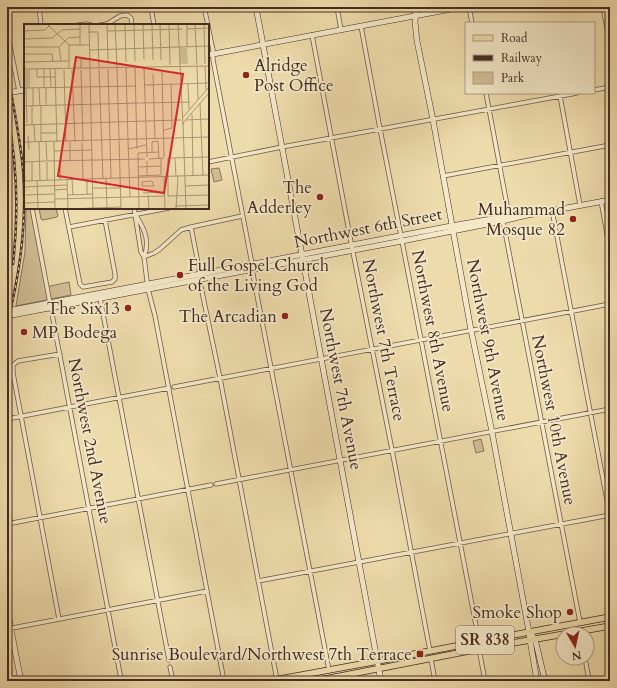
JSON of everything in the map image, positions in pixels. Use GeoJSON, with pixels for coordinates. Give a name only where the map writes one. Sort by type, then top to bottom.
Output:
{"type":"FeatureCollection","features":[{"type":"Feature","properties":{"kind":"main road","name":"Northwest 7th Avenue"},"geometry":{"type":"LineString","coordinates":[[256,7],[382,681]]}},
{"type":"Feature","properties":{"kind":"main road","name":"Northwest 9th Avenue"},"geometry":{"type":"LineString","coordinates":[[416,7],[415,22],[417,41],[433,120],[471,330],[492,432],[529,632],[533,640],[545,681]]}},
{"type":"Feature","properties":{"kind":"main road"},"geometry":{"type":"LineString","coordinates":[[210,55],[415,16],[448,8],[462,7]]}},
{"type":"Feature","properties":{"kind":"main road"},"geometry":{"type":"LineString","coordinates":[[7,93],[24,90]]}},
{"type":"Feature","properties":{"kind":"main road","name":"Northwest 6th Street"},"geometry":{"type":"LineString","coordinates":[[452,228],[503,222],[552,210],[610,200]]}},
{"type":"Feature","properties":{"kind":"main road","name":"Northwest 6th Street"},"geometry":{"type":"LineString","coordinates":[[7,316],[51,305],[352,248],[509,216],[523,216]]}},
{"type":"Feature","properties":{"kind":"main road","name":"Northwest 6th Street"},"geometry":{"type":"LineString","coordinates":[[7,311],[100,298],[150,287]]}},
{"type":"Feature","properties":{"kind":"main road"},"geometry":{"type":"LineString","coordinates":[[7,609],[9,629],[21,681]]}},
{"type":"Feature","properties":{"kind":"main road","name":"SR 838"},"geometry":{"type":"LineString","coordinates":[[269,681],[610,617]]}},
{"type":"Feature","properties":{"kind":"main road","name":"SR 838"},"geometry":{"type":"LineString","coordinates":[[595,629],[610,626]]}},
{"type":"Feature","properties":{"kind":"main road","name":"SR 838"},"geometry":{"type":"LineString","coordinates":[[315,681],[330,680],[479,649],[555,636]]}},
{"type":"Feature","properties":{"kind":"main road"},"geometry":{"type":"LineString","coordinates":[[533,640],[537,681]]}},
{"type":"Feature","properties":{"kind":"street"},"geometry":{"type":"LineString","coordinates":[[38,7],[41,24]]}},
{"type":"Feature","properties":{"kind":"street"},"geometry":{"type":"LineString","coordinates":[[151,7],[154,24]]}},
{"type":"Feature","properties":{"kind":"street"},"geometry":{"type":"LineString","coordinates":[[204,7],[208,24]]}},
{"type":"Feature","properties":{"kind":"street"},"geometry":{"type":"LineString","coordinates":[[337,7],[341,30]]}},
{"type":"Feature","properties":{"kind":"street"},"geometry":{"type":"LineString","coordinates":[[469,7],[472,22]]}},
{"type":"Feature","properties":{"kind":"street"},"geometry":{"type":"LineString","coordinates":[[603,7],[610,45]]}},
{"type":"Feature","properties":{"kind":"street"},"geometry":{"type":"LineString","coordinates":[[107,24],[120,16],[127,15],[131,18],[132,24]]}},
{"type":"Feature","properties":{"kind":"street","name":"Northwest 8th Avenue"},"geometry":{"type":"LineString","coordinates":[[361,26],[479,641]]}},
{"type":"Feature","properties":{"kind":"street"},"geometry":{"type":"LineString","coordinates":[[7,32],[19,91]]}},
{"type":"Feature","properties":{"kind":"street","name":"Northwest 7th Terrace"},"geometry":{"type":"LineString","coordinates":[[312,35],[430,651]]}},
{"type":"Feature","properties":{"kind":"street"},"geometry":{"type":"LineString","coordinates":[[209,40],[210,55],[213,60],[232,156],[328,670]]}},
{"type":"Feature","properties":{"kind":"street"},"geometry":{"type":"LineString","coordinates":[[595,90],[610,87]]}},
{"type":"Feature","properties":{"kind":"street"},"geometry":{"type":"LineString","coordinates":[[486,94],[509,216]]}},
{"type":"Feature","properties":{"kind":"street"},"geometry":{"type":"LineString","coordinates":[[209,162],[232,156],[571,94]]}},
{"type":"Feature","properties":{"kind":"street"},"geometry":{"type":"LineString","coordinates":[[560,96],[580,205]]}},
{"type":"Feature","properties":{"kind":"street"},"geometry":{"type":"LineString","coordinates":[[443,176],[610,145]]}},
{"type":"Feature","properties":{"kind":"street"},"geometry":{"type":"LineString","coordinates":[[7,182],[8,200]]}},
{"type":"Feature","properties":{"kind":"street"},"geometry":{"type":"LineString","coordinates":[[601,202],[610,250]]}},
{"type":"Feature","properties":{"kind":"street","name":"Northwest 2nd Avenue"},"geometry":{"type":"LineString","coordinates":[[32,209],[121,679]]}},
{"type":"Feature","properties":{"kind":"street"},"geometry":{"type":"LineString","coordinates":[[65,209],[80,284],[83,287],[112,282],[115,279],[104,220]]}},
{"type":"Feature","properties":{"kind":"street"},"geometry":{"type":"LineString","coordinates":[[134,209],[147,239],[144,257]]}},
{"type":"Feature","properties":{"kind":"street"},"geometry":{"type":"LineString","coordinates":[[69,227],[164,209]]}},
{"type":"Feature","properties":{"kind":"street"},"geometry":{"type":"LineString","coordinates":[[258,581],[610,515],[552,210]]}},
{"type":"Feature","properties":{"kind":"street"},"geometry":{"type":"LineString","coordinates":[[136,214],[141,252],[144,257],[150,287],[151,300],[224,681]]}},
{"type":"Feature","properties":{"kind":"street"},"geometry":{"type":"LineString","coordinates":[[144,257],[160,250],[181,230],[242,216]]}},
{"type":"Feature","properties":{"kind":"street","name":"Northwest 10th Avenue"},"geometry":{"type":"LineString","coordinates":[[503,222],[559,520],[580,622]]}},
{"type":"Feature","properties":{"kind":"street"},"geometry":{"type":"LineString","coordinates":[[191,227],[200,282],[220,378],[277,680]]}},
{"type":"Feature","properties":{"kind":"street"},"geometry":{"type":"LineString","coordinates":[[100,298],[169,660]]}},
{"type":"Feature","properties":{"kind":"street"},"geometry":{"type":"LineString","coordinates":[[174,387],[610,304]]}},
{"type":"Feature","properties":{"kind":"street"},"geometry":{"type":"LineString","coordinates":[[60,354],[18,361],[13,365],[13,373],[60,618]]}},
{"type":"Feature","properties":{"kind":"street"},"geometry":{"type":"LineString","coordinates":[[7,419],[169,388]]}},
{"type":"Feature","properties":{"kind":"street"},"geometry":{"type":"LineString","coordinates":[[216,484],[610,410]]}},
{"type":"Feature","properties":{"kind":"street"},"geometry":{"type":"LineString","coordinates":[[7,524],[211,485]]}},
{"type":"Feature","properties":{"kind":"street"},"geometry":{"type":"LineString","coordinates":[[9,629],[207,591]]}},
{"type":"Feature","properties":{"kind":"street"},"geometry":{"type":"LineString","coordinates":[[479,649],[486,681]]}},
{"type":"Feature","properties":{"kind":"street"},"geometry":{"type":"LineString","coordinates":[[431,659],[435,681]]}},
{"type":"Feature","properties":{"kind":"street"},"geometry":{"type":"LineString","coordinates":[[583,681],[589,680],[586,666]]}},
{"type":"Feature","properties":{"kind":"street"},"geometry":{"type":"LineString","coordinates":[[170,667],[173,681]]}},
{"type":"Feature","properties":{"kind":"green space"},"geometry":{"type":"Polygon","coordinates":[[[219,168],[222,180],[214,182],[211,169],[219,168]]]}},
{"type":"Feature","properties":{"kind":"green space"},"geometry":{"type":"Polygon","coordinates":[[[26,209],[31,209],[46,287],[69,282],[71,295],[16,306],[25,252],[26,209]]]}},
{"type":"Feature","properties":{"kind":"green space"},"geometry":{"type":"Polygon","coordinates":[[[39,209],[56,209],[57,217],[43,220],[41,219],[39,209]]]}},
{"type":"Feature","properties":{"kind":"green space"},"geometry":{"type":"Polygon","coordinates":[[[481,439],[484,451],[476,453],[473,441],[481,439]]]}},
{"type":"Feature","properties":{"kind":"railway"},"geometry":{"type":"LineString","coordinates":[[7,71],[22,157],[24,189],[23,228],[19,267],[7,324]]}},
{"type":"Feature","properties":{"kind":"railway"},"geometry":{"type":"LineString","coordinates":[[7,111],[13,149],[16,187],[16,225],[13,264]]}},
{"type":"Feature","properties":{"kind":"place","name":"Alridge Post Office"},"geometry":{"type":"Point","coordinates":[246,75]}},
{"type":"Feature","properties":{"kind":"place","name":"The Adderley"},"geometry":{"type":"Point","coordinates":[320,197]}},
{"type":"Feature","properties":{"kind":"place","name":"Muhammad Mosque 82"},"geometry":{"type":"Point","coordinates":[573,219]}},
{"type":"Feature","properties":{"kind":"place","name":"Full Gospel Church of the Living God"},"geometry":{"type":"Point","coordinates":[180,275]}},
{"type":"Feature","properties":{"kind":"place","name":"The Six13"},"geometry":{"type":"Point","coordinates":[128,308]}},
{"type":"Feature","properties":{"kind":"place","name":"The Arcadian"},"geometry":{"type":"Point","coordinates":[285,316]}},
{"type":"Feature","properties":{"kind":"place","name":"MP Bodega"},"geometry":{"type":"Point","coordinates":[24,332]}},
{"type":"Feature","properties":{"kind":"place","name":"Smoke Shop"},"geometry":{"type":"Point","coordinates":[570,612]}},
{"type":"Feature","properties":{"kind":"place","name":"Sunrise Boulevard/Northwest 7th Terrace"},"geometry":{"type":"Point","coordinates":[420,654]}}]}
